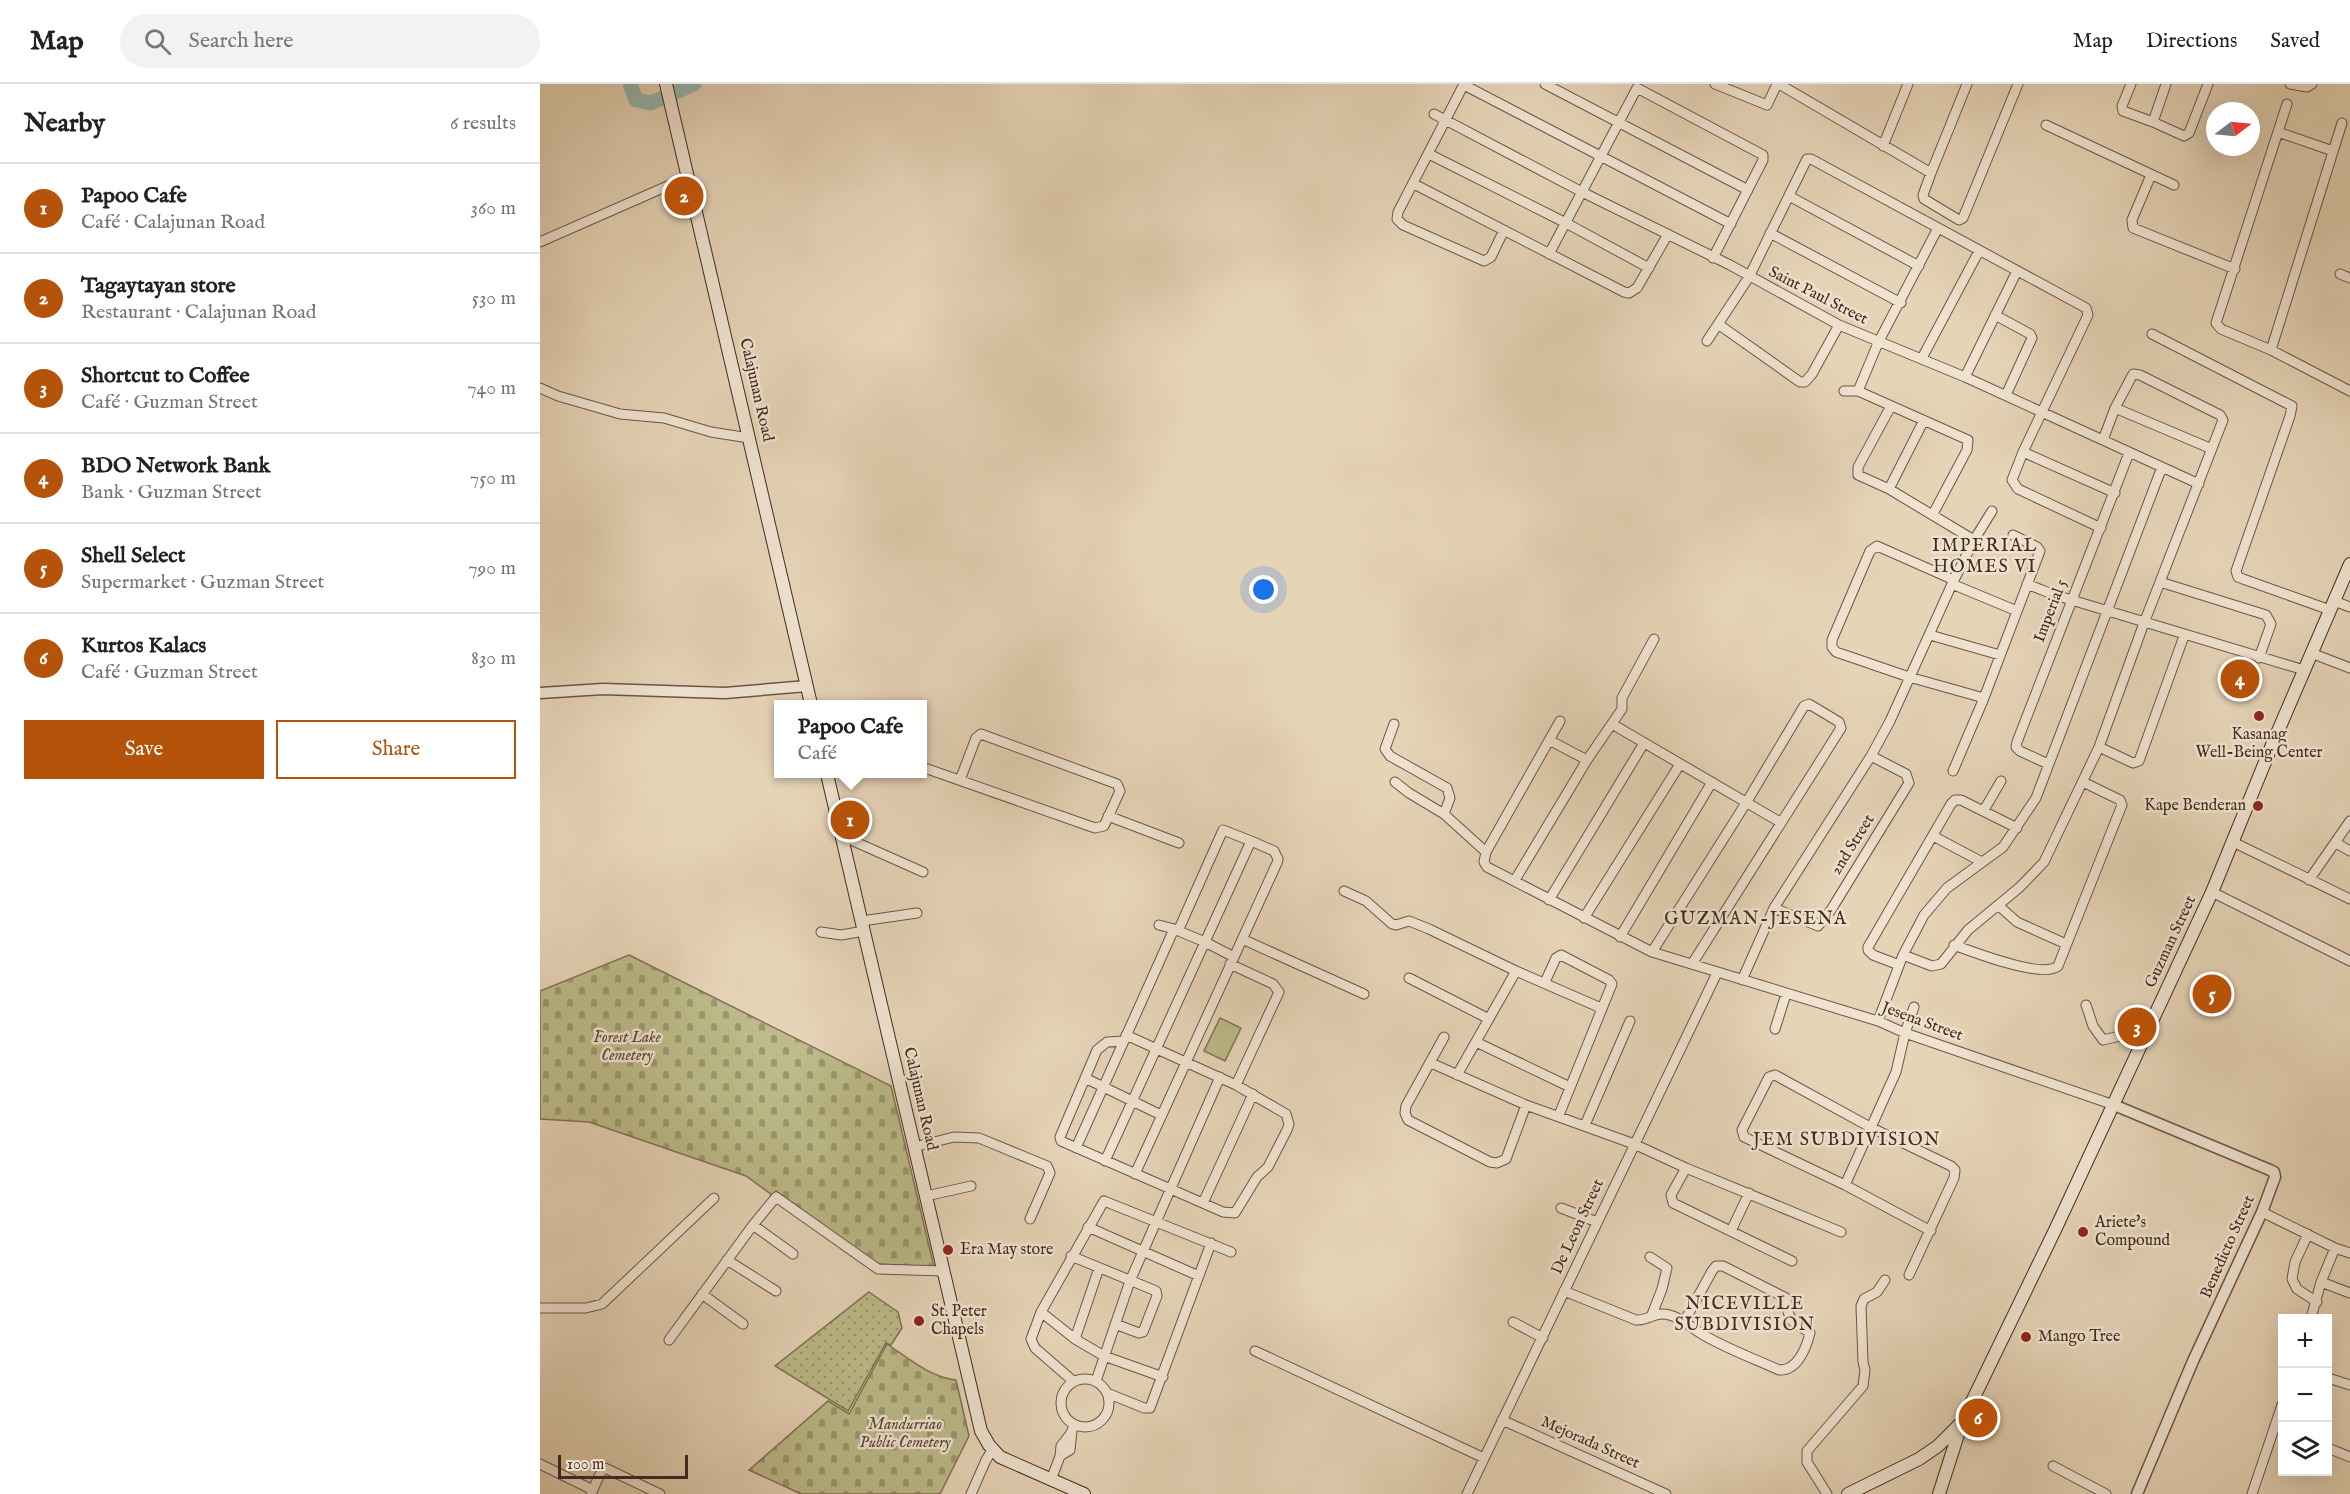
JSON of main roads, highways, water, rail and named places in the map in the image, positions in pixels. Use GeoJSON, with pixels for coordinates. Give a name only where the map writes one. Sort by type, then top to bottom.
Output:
{"type":"FeatureCollection","features":[{"type":"Feature","properties":{"kind":"main road","name":"Calajunan Road"},"geometry":{"type":"LineString","coordinates":[[667,87],[810,700]]}},
{"type":"Feature","properties":{"kind":"main road","name":"Guzman Street"},"geometry":{"type":"LineString","coordinates":[[1939,1494],[1962,1422],[2114,1105],[2212,892],[2311,653],[2350,566]]}},
{"type":"Feature","properties":{"kind":"main road","name":"Calajunan Road"},"geometry":{"type":"LineString","coordinates":[[828,778],[981,1431],[1000,1457],[1084,1494]]}},
{"type":"Feature","properties":{"kind":"main road"},"geometry":{"type":"LineString","coordinates":[[1848,1494],[1919,1459],[1938,1446],[1962,1422]]}},
{"type":"Feature","properties":{"kind":"waterway"},"geometry":{"type":"LineString","coordinates":[[630,84],[636,100],[651,103],[694,84]]}},
{"type":"Feature","properties":{"kind":"place","name":"Tagaytayan store"},"geometry":{"type":"Point","coordinates":[684,196]}},
{"type":"Feature","properties":{"kind":"place","name":"BDO Network Bank"},"geometry":{"type":"Point","coordinates":[2240,679]}},
{"type":"Feature","properties":{"kind":"place","name":"Kasanag Well-Being Center"},"geometry":{"type":"Point","coordinates":[2259,716]}},
{"type":"Feature","properties":{"kind":"place","name":"Kape Benderan"},"geometry":{"type":"Point","coordinates":[2258,806]}},
{"type":"Feature","properties":{"kind":"place","name":"Papoo Cafe"},"geometry":{"type":"Point","coordinates":[850,820]}},
{"type":"Feature","properties":{"kind":"place","name":"Shell Select"},"geometry":{"type":"Point","coordinates":[2212,994]}},
{"type":"Feature","properties":{"kind":"place","name":"Shortcut to Coffee"},"geometry":{"type":"Point","coordinates":[2137,1027]}},
{"type":"Feature","properties":{"kind":"place","name":"Ariete's Compound"},"geometry":{"type":"Point","coordinates":[2083,1232]}},
{"type":"Feature","properties":{"kind":"place","name":"Era May store"},"geometry":{"type":"Point","coordinates":[948,1250]}},
{"type":"Feature","properties":{"kind":"place","name":"St. Peter Chapels"},"geometry":{"type":"Point","coordinates":[919,1321]}},
{"type":"Feature","properties":{"kind":"place","name":"Mango Tree"},"geometry":{"type":"Point","coordinates":[2026,1337]}},
{"type":"Feature","properties":{"kind":"place","name":"Kurtos Kalacs"},"geometry":{"type":"Point","coordinates":[1978,1418]}},
{"type":"Feature","properties":{"kind":"district","name":"IMPERIAL HOMES VI"},"geometry":{"type":"Point","coordinates":[1985,556]}},
{"type":"Feature","properties":{"kind":"district","name":"GUZMAN-JESENA"},"geometry":{"type":"Point","coordinates":[1756,919]}},
{"type":"Feature","properties":{"kind":"district","name":"JEM SUBDIVISION"},"geometry":{"type":"Point","coordinates":[1847,1140]}},
{"type":"Feature","properties":{"kind":"district","name":"NICEVILLE SUBDIVISION"},"geometry":{"type":"Point","coordinates":[1745,1314]}},
{"type":"Feature","properties":{"kind":"park label","name":"Forest Lake Cemetery"},"geometry":{"type":"Point","coordinates":[627,1047]}},
{"type":"Feature","properties":{"kind":"park label","name":"Mandurriao Public Cemetery"},"geometry":{"type":"Point","coordinates":[905,1434]}}]}
